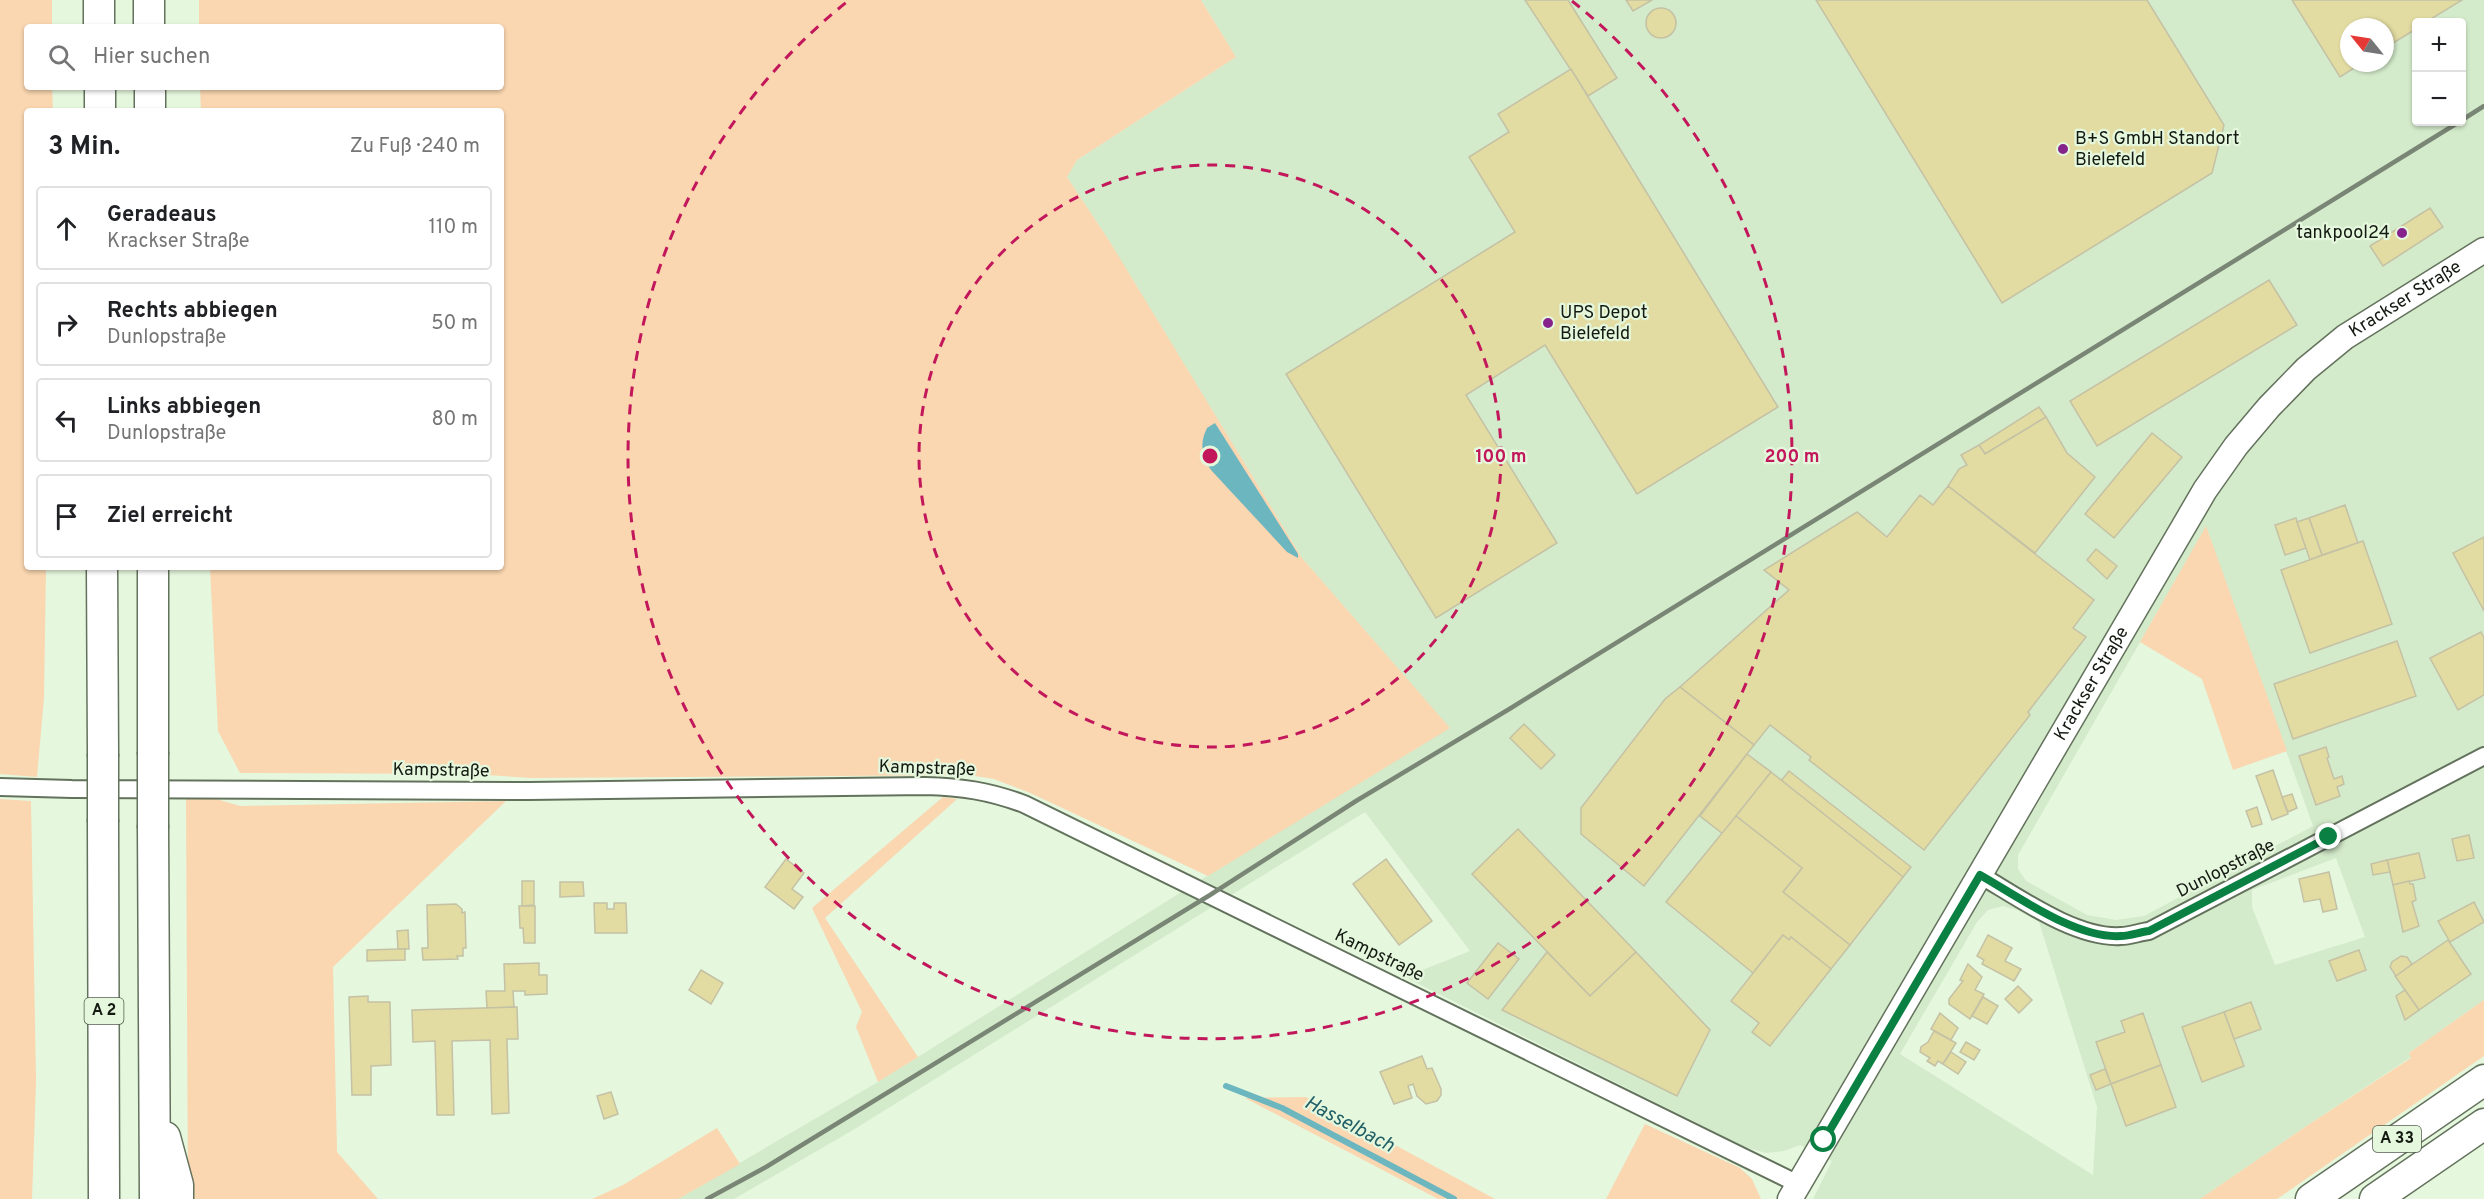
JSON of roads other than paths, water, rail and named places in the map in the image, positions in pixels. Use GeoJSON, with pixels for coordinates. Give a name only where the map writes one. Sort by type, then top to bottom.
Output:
{"type":"FeatureCollection","features":[{"type":"Feature","properties":{"kind":"highway"},"geometry":{"type":"LineString","coordinates":[[99,0],[99,24]]}},
{"type":"Feature","properties":{"kind":"highway"},"geometry":{"type":"LineString","coordinates":[[149,0],[150,24]]}},
{"type":"Feature","properties":{"kind":"highway"},"geometry":{"type":"LineString","coordinates":[[100,90],[100,108]]}},
{"type":"Feature","properties":{"kind":"highway"},"geometry":{"type":"LineString","coordinates":[[150,90],[150,108]]}},
{"type":"Feature","properties":{"kind":"highway","name":"A 2"},"geometry":{"type":"LineString","coordinates":[[102,570],[104,1199]]}},
{"type":"Feature","properties":{"kind":"highway"},"geometry":{"type":"LineString","coordinates":[[153,570],[155,1199]]}},
{"type":"Feature","properties":{"kind":"highway","name":"A 33"},"geometry":{"type":"LineString","coordinates":[[2311,1199],[2484,1080]]}},
{"type":"Feature","properties":{"kind":"highway"},"geometry":{"type":"LineString","coordinates":[[156,1103],[178,1185],[178,1199]]}},
{"type":"Feature","properties":{"kind":"highway","name":"A 33"},"geometry":{"type":"LineString","coordinates":[[2375,1199],[2484,1124]]}},
{"type":"Feature","properties":{"kind":"street","name":"Krackser Straße"},"geometry":{"type":"LineString","coordinates":[[1794,1192],[2184,526],[2236,446],[2269,407],[2327,351],[2484,250]]}},
{"type":"Feature","properties":{"kind":"street","name":"Dunlopstraße"},"geometry":{"type":"LineString","coordinates":[[1980,875],[2067,923],[2095,933],[2121,936],[2149,931],[2484,756]]}},
{"type":"Feature","properties":{"kind":"street","name":"Kampstraße"},"geometry":{"type":"LineString","coordinates":[[0,787],[82,790],[529,791],[925,786],[958,787],[991,792],[1045,814],[1794,1192]]}},
{"type":"Feature","properties":{"kind":"water"},"geometry":{"type":"Polygon","coordinates":[[[1215,423],[1298,554],[1298,558],[1287,552],[1211,470],[1205,460],[1202,445],[1207,428],[1215,423]]]}},
{"type":"Feature","properties":{"kind":"waterway","name":"Hasselbach"},"geometry":{"type":"LineString","coordinates":[[1226,1086],[1282,1108],[1454,1199]]}},
{"type":"Feature","properties":{"kind":"railway"},"geometry":{"type":"LineString","coordinates":[[2466,117],[2484,106]]}},
{"type":"Feature","properties":{"kind":"railway"},"geometry":{"type":"LineString","coordinates":[[707,1199],[766,1167],[1210,895],[1356,801],[1511,708],[2453,126]]}},
{"type":"Feature","properties":{"kind":"place","name":"B+S GmbH Standort Bielefeld"},"geometry":{"type":"Point","coordinates":[2063,149]}},
{"type":"Feature","properties":{"kind":"place","name":"tankpool24"},"geometry":{"type":"Point","coordinates":[2402,233]}},
{"type":"Feature","properties":{"kind":"place","name":"UPS Depot Bielefeld"},"geometry":{"type":"Point","coordinates":[1548,323]}}]}
